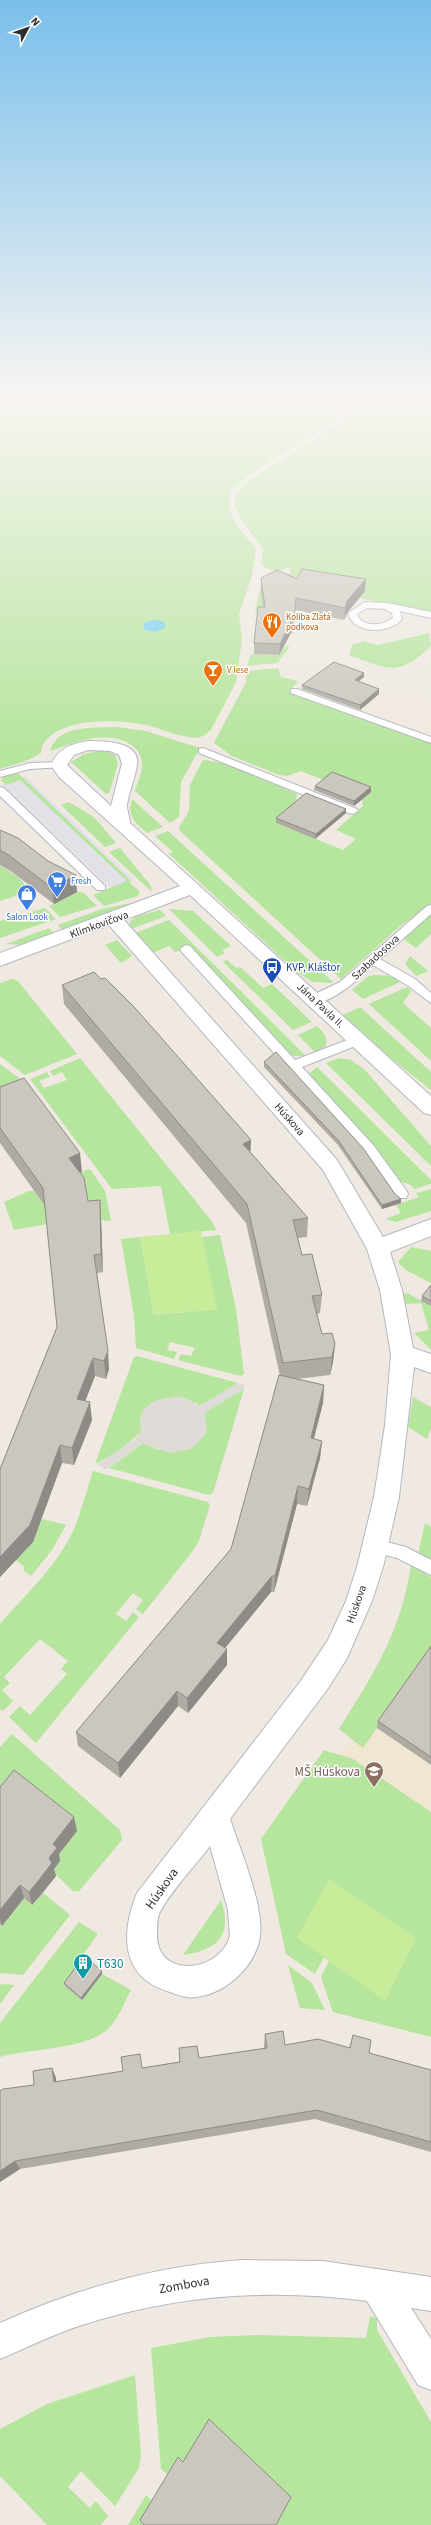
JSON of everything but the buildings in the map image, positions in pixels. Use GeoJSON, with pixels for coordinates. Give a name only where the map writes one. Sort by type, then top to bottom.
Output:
{"type":"FeatureCollection","features":[{"type":"Feature","properties":{"kind":"street"},"geometry":{"type":"LineString","coordinates":[[59,765],[61,758],[71,751],[96,745],[113,746],[126,752],[130,763],[119,806],[122,823]]}},
{"type":"Feature","properties":{"kind":"street","name":"Jána Pavla II."},"geometry":{"type":"LineString","coordinates":[[59,765],[65,774],[122,823],[315,999],[431,1108]]}},
{"type":"Feature","properties":{"kind":"street","name":"Klimkovičova"},"geometry":{"type":"LineString","coordinates":[[1,958],[113,919],[192,888]]}},
{"type":"Feature","properties":{"kind":"street","name":"Húskova"},"geometry":{"type":"LineString","coordinates":[[113,919],[330,1164],[378,1248],[391,1290],[403,1354],[393,1455],[375,1546],[345,1635],[320,1677],[214,1815],[148,1904],[141,1921],[142,1950],[155,1969],[167,1978],[197,1982],[211,1976],[232,1960],[245,1937],[243,1913],[214,1815]]}},
{"type":"Feature","properties":{"kind":"street"},"geometry":{"type":"LineString","coordinates":[[378,1248],[431,1228]]}},
{"type":"Feature","properties":{"kind":"street"},"geometry":{"type":"LineString","coordinates":[[403,1354],[431,1364]]}},
{"type":"Feature","properties":{"kind":"street","name":"Zombova"},"geometry":{"type":"LineString","coordinates":[[0,2341],[33,2325],[89,2305],[150,2290],[214,2279],[273,2277],[377,2285],[431,2294]]}},
{"type":"Feature","properties":{"kind":"street"},"geometry":{"type":"LineString","coordinates":[[377,2285],[431,2372]]}},
{"type":"Feature","properties":{"kind":"lane"},"geometry":{"type":"LineString","coordinates":[[365,605],[387,606],[431,616],[378,627],[365,625],[353,617],[354,610],[365,605]]}},
{"type":"Feature","properties":{"kind":"lane"},"geometry":{"type":"LineString","coordinates":[[387,606],[398,615],[398,619],[390,624]]}},
{"type":"Feature","properties":{"kind":"lane"},"geometry":{"type":"LineString","coordinates":[[294,690],[431,740]]}},
{"type":"Feature","properties":{"kind":"lane"},"geometry":{"type":"LineString","coordinates":[[204,751],[353,811]]}},
{"type":"Feature","properties":{"kind":"lane"},"geometry":{"type":"LineString","coordinates":[[0,774],[30,766],[59,765]]}},
{"type":"Feature","properties":{"kind":"lane"},"geometry":{"type":"LineString","coordinates":[[0,790],[101,888]]}},
{"type":"Feature","properties":{"kind":"lane","name":"Szabadosova"},"geometry":{"type":"LineString","coordinates":[[315,999],[344,985],[431,908]]}},
{"type":"Feature","properties":{"kind":"lane"},"geometry":{"type":"LineString","coordinates":[[186,949],[369,1149],[401,1194]]}},
{"type":"Feature","properties":{"kind":"lane"},"geometry":{"type":"LineString","coordinates":[[373,960],[412,982],[431,999]]}},
{"type":"Feature","properties":{"kind":"lane"},"geometry":{"type":"LineString","coordinates":[[293,1066],[359,1040]]}},
{"type":"Feature","properties":{"kind":"lane"},"geometry":{"type":"LineString","coordinates":[[375,1546],[400,1552],[431,1568]]}},
{"type":"Feature","properties":{"kind":"shaded area"},"geometry":{"type":"Polygon","coordinates":[[[25,776],[134,880],[112,889],[2,784],[25,776]]]}},
{"type":"Feature","properties":{"kind":"shaded area"},"geometry":{"type":"Polygon","coordinates":[[[238,1383],[245,1385],[244,1389],[204,1413],[207,1426],[205,1435],[191,1449],[170,1453],[143,1443],[106,1470],[97,1464],[135,1439],[141,1432],[140,1417],[145,1408],[154,1401],[176,1396],[186,1398],[199,1406],[238,1383]]]}},
{"type":"Feature","properties":{"kind":"shaded area","name":"MŠ Húskova"},"geometry":{"type":"Polygon","coordinates":[[[431,1643],[431,1919],[295,1820],[351,1740],[431,1643]]]}},
{"type":"Feature","properties":{"kind":"green space"},"geometry":{"type":"Polygon","coordinates":[[[0,514],[231,514],[239,528],[256,549],[252,576],[239,614],[242,640],[236,682],[211,730],[204,736],[195,738],[178,735],[150,726],[127,722],[87,722],[63,729],[53,734],[46,740],[42,747],[41,753],[26,761],[0,769],[0,514]]]}},
{"type":"Feature","properties":{"kind":"green space"},"geometry":{"type":"Polygon","coordinates":[[[238,514],[431,514],[431,613],[360,598],[365,590],[290,610],[310,619],[308,622],[290,619],[290,615],[255,613],[262,578],[291,573],[289,567],[282,570],[271,570],[267,569],[261,564],[263,549],[238,514]]]}},
{"type":"Feature","properties":{"kind":"green space"},"geometry":{"type":"Polygon","coordinates":[[[429,633],[431,646],[410,663],[401,667],[383,667],[349,655],[352,645],[363,641],[378,645],[429,633]]]}},
{"type":"Feature","properties":{"kind":"green space"},"geometry":{"type":"Polygon","coordinates":[[[285,646],[290,647],[277,663],[247,666],[251,654],[279,655],[285,646]]]}},
{"type":"Feature","properties":{"kind":"green space"},"geometry":{"type":"Polygon","coordinates":[[[278,668],[281,677],[298,681],[290,691],[431,742],[431,904],[399,927],[341,979],[180,831],[179,827],[189,811],[190,785],[203,760],[225,763],[297,794],[296,804],[276,823],[343,850],[356,839],[336,830],[363,806],[362,799],[371,792],[326,781],[301,771],[287,776],[279,775],[232,756],[214,743],[246,682],[246,671],[278,668]]]}},
{"type":"Feature","properties":{"kind":"green space"},"geometry":{"type":"Polygon","coordinates":[[[116,727],[146,731],[200,748],[181,782],[179,817],[170,823],[135,791],[141,771],[142,760],[137,750],[126,742],[116,738],[94,738],[50,751],[54,742],[60,736],[68,732],[78,729],[116,727]]]}},
{"type":"Feature","properties":{"kind":"green space"},"geometry":{"type":"Polygon","coordinates":[[[103,750],[115,755],[118,764],[109,793],[106,794],[71,762],[84,754],[103,750]]]}},
{"type":"Feature","properties":{"kind":"green space"},"geometry":{"type":"Polygon","coordinates":[[[18,773],[131,881],[129,882],[140,892],[138,896],[104,906],[93,895],[127,881],[20,780],[6,785],[1,780],[5,775],[18,773]]]}},
{"type":"Feature","properties":{"kind":"green space"},"geometry":{"type":"Polygon","coordinates":[[[132,799],[163,827],[147,833],[142,829],[135,822],[131,814],[130,810],[132,799]]]}},
{"type":"Feature","properties":{"kind":"green space"},"geometry":{"type":"Polygon","coordinates":[[[69,802],[94,817],[116,843],[105,847],[61,805],[69,802]]]}},
{"type":"Feature","properties":{"kind":"green space"},"geometry":{"type":"Polygon","coordinates":[[[168,831],[334,983],[313,982],[298,973],[169,854],[173,852],[155,836],[168,831]]]}},
{"type":"Feature","properties":{"kind":"green space"},"geometry":{"type":"Polygon","coordinates":[[[120,848],[151,886],[152,892],[109,852],[120,848]]]}},
{"type":"Feature","properties":{"kind":"green space"},"geometry":{"type":"Polygon","coordinates":[[[0,865],[18,877],[31,891],[0,901],[0,865]]]}},
{"type":"Feature","properties":{"kind":"green space"},"geometry":{"type":"Polygon","coordinates":[[[76,891],[84,893],[97,906],[60,917],[49,906],[76,891]]]}},
{"type":"Feature","properties":{"kind":"green space"},"geometry":{"type":"Polygon","coordinates":[[[141,901],[62,930],[58,925],[102,909],[141,901]]]}},
{"type":"Feature","properties":{"kind":"green space"},"geometry":{"type":"Polygon","coordinates":[[[45,908],[56,919],[0,938],[0,921],[45,908]]]}},
{"type":"Feature","properties":{"kind":"green space"},"geometry":{"type":"Polygon","coordinates":[[[169,909],[193,911],[231,946],[222,950],[225,953],[217,957],[169,909]]]}},
{"type":"Feature","properties":{"kind":"green space"},"geometry":{"type":"Polygon","coordinates":[[[160,910],[166,916],[131,929],[129,927],[130,921],[137,916],[160,910]]]}},
{"type":"Feature","properties":{"kind":"green space"},"geometry":{"type":"Polygon","coordinates":[[[431,914],[431,934],[416,948],[403,939],[431,914]]]}},
{"type":"Feature","properties":{"kind":"green space"},"geometry":{"type":"Polygon","coordinates":[[[169,920],[306,1056],[294,1056],[287,1053],[189,947],[175,952],[169,946],[153,953],[135,933],[169,920]]]}},
{"type":"Feature","properties":{"kind":"green space"},"geometry":{"type":"Polygon","coordinates":[[[49,928],[54,933],[22,945],[6,944],[49,928]]]}},
{"type":"Feature","properties":{"kind":"green space"},"geometry":{"type":"Polygon","coordinates":[[[117,940],[132,956],[121,963],[105,945],[117,940]]]}},
{"type":"Feature","properties":{"kind":"green space"},"geometry":{"type":"Polygon","coordinates":[[[410,956],[428,971],[416,976],[405,964],[410,956]]]}},
{"type":"Feature","properties":{"kind":"green space"},"geometry":{"type":"Polygon","coordinates":[[[227,960],[236,968],[240,967],[263,988],[272,984],[312,1022],[293,1030],[223,962],[227,960]]]}},
{"type":"Feature","properties":{"kind":"green space"},"geometry":{"type":"Polygon","coordinates":[[[374,975],[391,976],[400,982],[363,999],[352,990],[367,977],[374,975]]]}},
{"type":"Feature","properties":{"kind":"green space"},"geometry":{"type":"Polygon","coordinates":[[[12,979],[17,980],[77,1054],[25,1075],[0,1056],[0,983],[12,979]]]}},
{"type":"Feature","properties":{"kind":"green space"},"geometry":{"type":"Polygon","coordinates":[[[407,987],[411,991],[403,1003],[431,1028],[431,1061],[369,1004],[407,987]]]}},
{"type":"Feature","properties":{"kind":"green space"},"geometry":{"type":"Polygon","coordinates":[[[360,1007],[431,1072],[431,1090],[393,1060],[343,1015],[360,1007]]]}},
{"type":"Feature","properties":{"kind":"green space"},"geometry":{"type":"Polygon","coordinates":[[[317,1026],[324,1035],[326,1046],[315,1052],[298,1035],[317,1026]]]}},
{"type":"Feature","properties":{"kind":"green space"},"geometry":{"type":"Polygon","coordinates":[[[80,1058],[210,1219],[217,1230],[170,1234],[161,1186],[112,1189],[30,1079],[47,1072],[50,1077],[39,1081],[44,1088],[67,1080],[62,1072],[53,1076],[50,1071],[80,1058]]]}},
{"type":"Feature","properties":{"kind":"green space"},"geometry":{"type":"Polygon","coordinates":[[[339,1058],[351,1060],[364,1069],[431,1146],[431,1166],[326,1063],[339,1058]]]}},
{"type":"Feature","properties":{"kind":"green space"},"geometry":{"type":"Polygon","coordinates":[[[0,1064],[23,1081],[0,1090],[0,1064]]]}},
{"type":"Feature","properties":{"kind":"green space"},"geometry":{"type":"Polygon","coordinates":[[[317,1067],[431,1180],[431,1184],[414,1189],[411,1185],[399,1181],[311,1080],[310,1073],[317,1067]]]}},
{"type":"Feature","properties":{"kind":"green space"},"geometry":{"type":"Polygon","coordinates":[[[90,1169],[105,1191],[111,1221],[89,1220],[71,1176],[90,1169]]]}},
{"type":"Feature","properties":{"kind":"green space"},"geometry":{"type":"Polygon","coordinates":[[[431,1189],[431,1211],[396,1222],[385,1219],[401,1213],[396,1205],[419,1197],[416,1193],[431,1189]]]}},
{"type":"Feature","properties":{"kind":"green space"},"geometry":{"type":"Polygon","coordinates":[[[29,1191],[34,1191],[45,1206],[47,1224],[14,1230],[4,1202],[29,1191]]]}},
{"type":"Feature","properties":{"kind":"green space"},"geometry":{"type":"Polygon","coordinates":[[[201,1231],[217,1309],[154,1315],[140,1237],[201,1231]]]}},
{"type":"Feature","properties":{"kind":"green space"},"geometry":{"type":"Polygon","coordinates":[[[220,1235],[236,1309],[244,1374],[241,1376],[178,1360],[181,1354],[191,1356],[195,1348],[170,1342],[167,1350],[177,1352],[174,1359],[136,1348],[134,1315],[121,1239],[140,1237],[154,1315],[217,1309],[201,1237],[220,1235]]]}},
{"type":"Feature","properties":{"kind":"green space"},"geometry":{"type":"Polygon","coordinates":[[[411,1247],[431,1251],[431,1283],[406,1270],[398,1262],[411,1247]]]}},
{"type":"Feature","properties":{"kind":"green space"},"geometry":{"type":"Polygon","coordinates":[[[407,1293],[431,1306],[431,1350],[414,1333],[429,1330],[421,1303],[405,1304],[403,1294],[407,1293]]]}},
{"type":"Feature","properties":{"kind":"green space"},"geometry":{"type":"Polygon","coordinates":[[[137,1356],[238,1383],[204,1404],[199,1406],[195,1402],[141,1432],[119,1451],[95,1464],[134,1357],[137,1356]]]}},
{"type":"Feature","properties":{"kind":"green space"},"geometry":{"type":"Polygon","coordinates":[[[244,1389],[213,1493],[209,1495],[109,1468],[143,1443],[159,1450],[214,1406],[244,1389]]]}},
{"type":"Feature","properties":{"kind":"green space"},"geometry":{"type":"Polygon","coordinates":[[[413,1397],[431,1407],[431,1429],[427,1439],[408,1427],[413,1397]]]}},
{"type":"Feature","properties":{"kind":"green space"},"geometry":{"type":"Polygon","coordinates":[[[93,1471],[208,1502],[210,1505],[199,1541],[192,1552],[143,1614],[136,1609],[143,1600],[133,1593],[116,1614],[126,1621],[133,1612],[139,1617],[36,1743],[9,1717],[20,1706],[30,1715],[67,1674],[61,1669],[68,1661],[40,1639],[4,1677],[10,1683],[2,1690],[13,1701],[3,1711],[0,1709],[0,1624],[51,1566],[68,1541],[78,1520],[93,1471]]]}},
{"type":"Feature","properties":{"kind":"green space"},"geometry":{"type":"Polygon","coordinates":[[[42,1519],[66,1525],[52,1550],[31,1576],[23,1570],[25,1567],[16,1560],[26,1549],[16,1529],[36,1533],[42,1519]]]}},
{"type":"Feature","properties":{"kind":"green space"},"geometry":{"type":"Polygon","coordinates":[[[425,1523],[431,1527],[431,1562],[418,1554],[425,1523]]]}},
{"type":"Feature","properties":{"kind":"green space"},"geometry":{"type":"Polygon","coordinates":[[[411,1565],[431,1577],[431,1651],[363,1748],[339,1729],[375,1670],[393,1632],[406,1589],[411,1565]]]}},
{"type":"Feature","properties":{"kind":"green space"},"geometry":{"type":"Polygon","coordinates":[[[12,1734],[120,1830],[122,1840],[79,1891],[73,1891],[52,1871],[56,1857],[77,1831],[0,1806],[0,1747],[12,1734]]]}},
{"type":"Feature","properties":{"kind":"green space"},"geometry":{"type":"Polygon","coordinates":[[[324,1750],[353,1759],[431,1812],[431,2037],[333,2012],[321,1977],[329,1961],[385,2001],[324,1957],[315,1974],[286,1954],[261,1839],[324,1750]]]}},
{"type":"Feature","properties":{"kind":"green space"},"geometry":{"type":"Polygon","coordinates":[[[329,1879],[416,1938],[385,2001],[297,1938],[329,1879]]]}},
{"type":"Feature","properties":{"kind":"green space"},"geometry":{"type":"Polygon","coordinates":[[[43,1893],[70,1915],[23,1975],[0,1973],[0,1924],[2,1926],[24,1898],[32,1905],[43,1893]]]}},
{"type":"Feature","properties":{"kind":"green space"},"geometry":{"type":"Polygon","coordinates":[[[221,1900],[225,1923],[220,1939],[214,1945],[205,1949],[195,1953],[183,1955],[221,1900]]]}},
{"type":"Feature","properties":{"kind":"green space"},"geometry":{"type":"Polygon","coordinates":[[[79,1922],[98,1934],[83,1955],[92,1961],[82,2000],[102,1974],[131,1990],[118,2016],[107,2030],[97,2037],[71,2045],[0,2057],[0,2023],[79,1922]]]}},
{"type":"Feature","properties":{"kind":"green space"},"geometry":{"type":"Polygon","coordinates":[[[288,1965],[312,1983],[325,2010],[300,2008],[288,1965]]]}},
{"type":"Feature","properties":{"kind":"green space"},"geometry":{"type":"Polygon","coordinates":[[[0,1984],[14,1985],[0,2004],[0,1984]]]}},
{"type":"Feature","properties":{"kind":"green space"},"geometry":{"type":"Polygon","coordinates":[[[370,2316],[377,2318],[377,2330],[431,2422],[431,2525],[274,2525],[184,2464],[169,2476],[161,2469],[151,2348],[210,2337],[258,2335],[366,2338],[370,2316]]]}},
{"type":"Feature","properties":{"kind":"green space"},"geometry":{"type":"Polygon","coordinates":[[[135,2375],[141,2455],[139,2468],[115,2506],[81,2471],[68,2487],[90,2508],[96,2501],[108,2516],[101,2525],[47,2525],[0,2476],[0,2429],[47,2404],[135,2375]]]}},
{"type":"Feature","properties":{"kind":"green space"},"geometry":{"type":"Polygon","coordinates":[[[146,2495],[153,2502],[146,2525],[128,2525],[146,2495]]]}},
{"type":"Feature","properties":{"kind":"water"},"geometry":{"type":"Polygon","coordinates":[[[152,620],[163,621],[166,627],[156,632],[145,630],[143,624],[152,620]]]}},
{"type":"Feature","properties":{"kind":"place","name":"Koliba Zlatá podkova"},"geometry":{"type":"Point","coordinates":[272,639]}},
{"type":"Feature","properties":{"kind":"place","name":"V lese"},"geometry":{"type":"Point","coordinates":[213,687]}},
{"type":"Feature","properties":{"kind":"place","name":"Fresh"},"geometry":{"type":"Point","coordinates":[57,898]}},
{"type":"Feature","properties":{"kind":"place","name":"Salon Look"},"geometry":{"type":"Point","coordinates":[27,911]}},
{"type":"Feature","properties":{"kind":"place","name":"KVP, Kláštor"},"geometry":{"type":"Point","coordinates":[272,984]}},
{"type":"Feature","properties":{"kind":"place","name":"MŠ Húskova"},"geometry":{"type":"Point","coordinates":[374,1788]}},
{"type":"Feature","properties":{"kind":"place","name":"T630"},"geometry":{"type":"Point","coordinates":[83,1980]}}]}
